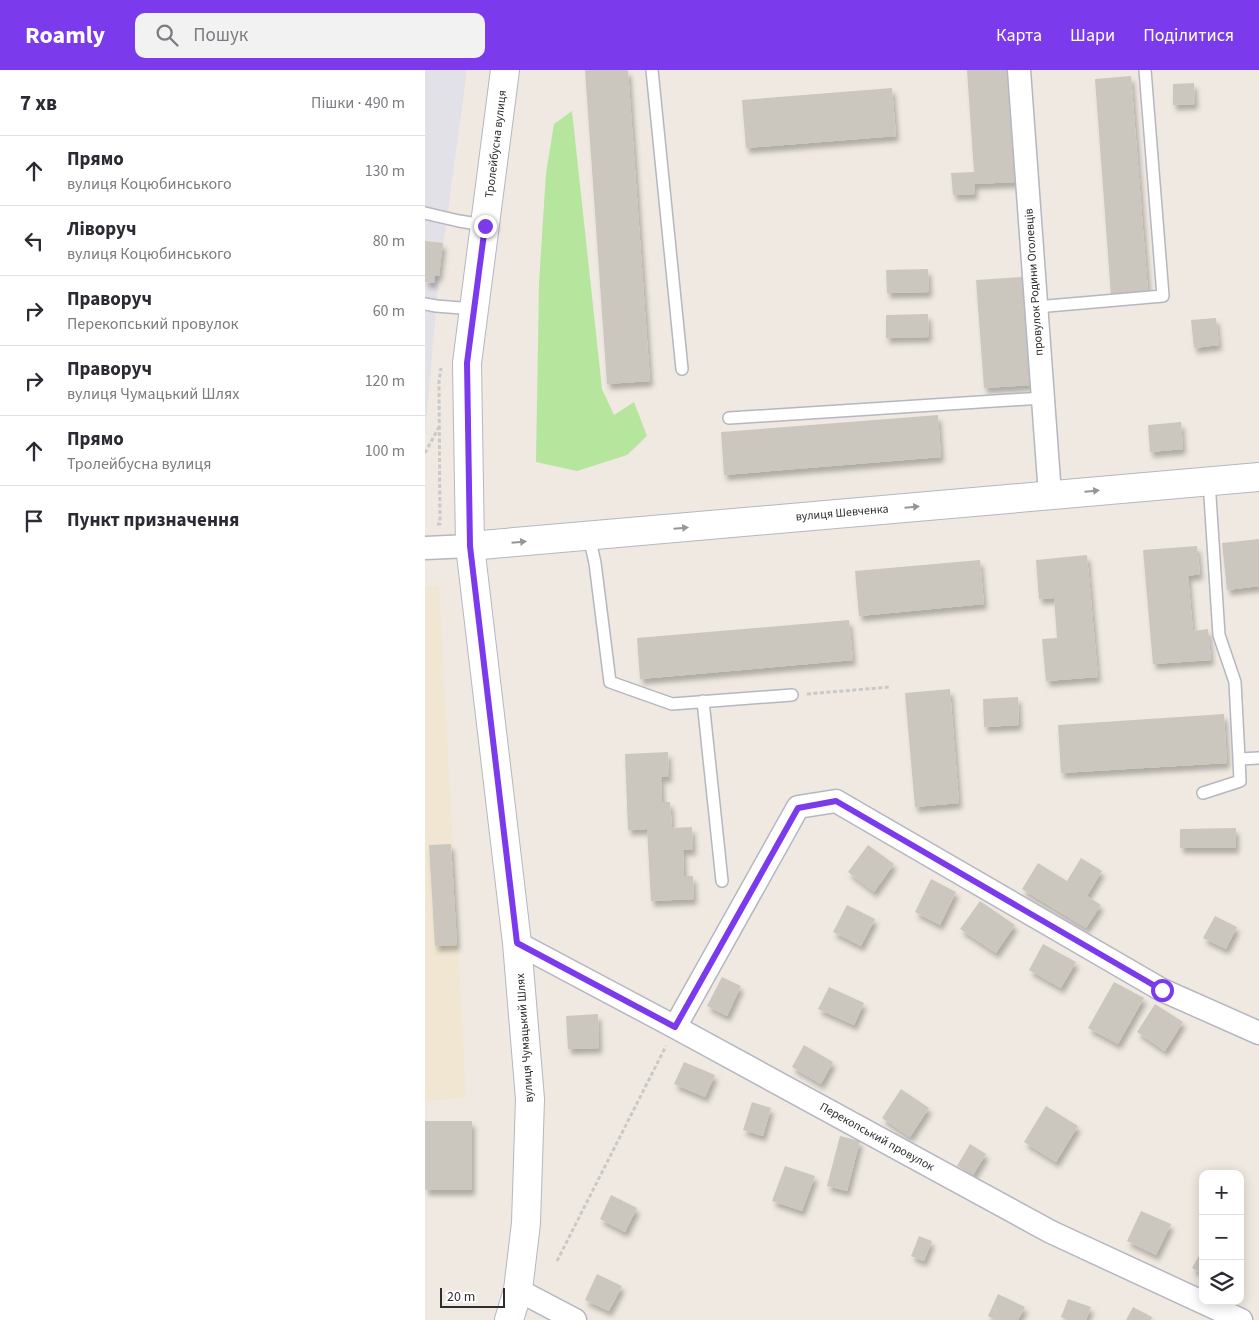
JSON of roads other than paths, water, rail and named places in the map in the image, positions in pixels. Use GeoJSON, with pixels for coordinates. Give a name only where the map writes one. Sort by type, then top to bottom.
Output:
{"type":"FeatureCollection","features":[{"type":"Feature","properties":{"kind":"main road","name":"Тролейбусна вулиця"},"geometry":{"type":"LineString","coordinates":[[470,546],[467,363],[505,70]]}},
{"type":"Feature","properties":{"kind":"main road","name":"вулиця Шевченка"},"geometry":{"type":"LineString","coordinates":[[470,546],[1259,477]]}},
{"type":"Feature","properties":{"kind":"main road","name":"вулиця Чумацький Шлях"},"geometry":{"type":"LineString","coordinates":[[470,546],[517,943],[530,1099],[526,1223],[518,1290],[509,1320]]}},
{"type":"Feature","properties":{"kind":"street","name":"провулок Родини Оголевців"},"geometry":{"type":"LineString","coordinates":[[1019,70],[1050,495]]}},
{"type":"Feature","properties":{"kind":"street","name":"вулиця Шевченка"},"geometry":{"type":"LineString","coordinates":[[425,548],[470,546]]}},
{"type":"Feature","properties":{"kind":"street"},"geometry":{"type":"LineString","coordinates":[[675,1027],[798,808],[836,801],[1162,990],[1259,1033]]}},
{"type":"Feature","properties":{"kind":"street","name":"Перекопський провулок"},"geometry":{"type":"LineString","coordinates":[[517,943],[1051,1232],[1241,1320]]}},
{"type":"Feature","properties":{"kind":"street"},"geometry":{"type":"LineString","coordinates":[[518,1290],[575,1320]]}},
{"type":"Feature","properties":{"kind":"lane"},"geometry":{"type":"LineString","coordinates":[[652,70],[682,369]]}},
{"type":"Feature","properties":{"kind":"lane"},"geometry":{"type":"LineString","coordinates":[[1036,307],[1163,296],[1145,70]]}},
{"type":"Feature","properties":{"kind":"lane"},"geometry":{"type":"LineString","coordinates":[[425,213],[459,222],[485,226]]}},
{"type":"Feature","properties":{"kind":"lane"},"geometry":{"type":"LineString","coordinates":[[425,304],[474,309]]}},
{"type":"Feature","properties":{"kind":"lane"},"geometry":{"type":"LineString","coordinates":[[729,418],[1043,398]]}},
{"type":"Feature","properties":{"kind":"lane"},"geometry":{"type":"LineString","coordinates":[[1203,792],[1240,781],[1235,682],[1219,635],[1209,481]]}},
{"type":"Feature","properties":{"kind":"lane"},"geometry":{"type":"LineString","coordinates":[[589,536],[595,563],[610,682],[672,704],[792,695]]}},
{"type":"Feature","properties":{"kind":"lane"},"geometry":{"type":"LineString","coordinates":[[703,701],[722,881]]}},
{"type":"Feature","properties":{"kind":"lane"},"geometry":{"type":"LineString","coordinates":[[1239,759],[1259,758]]}}]}
